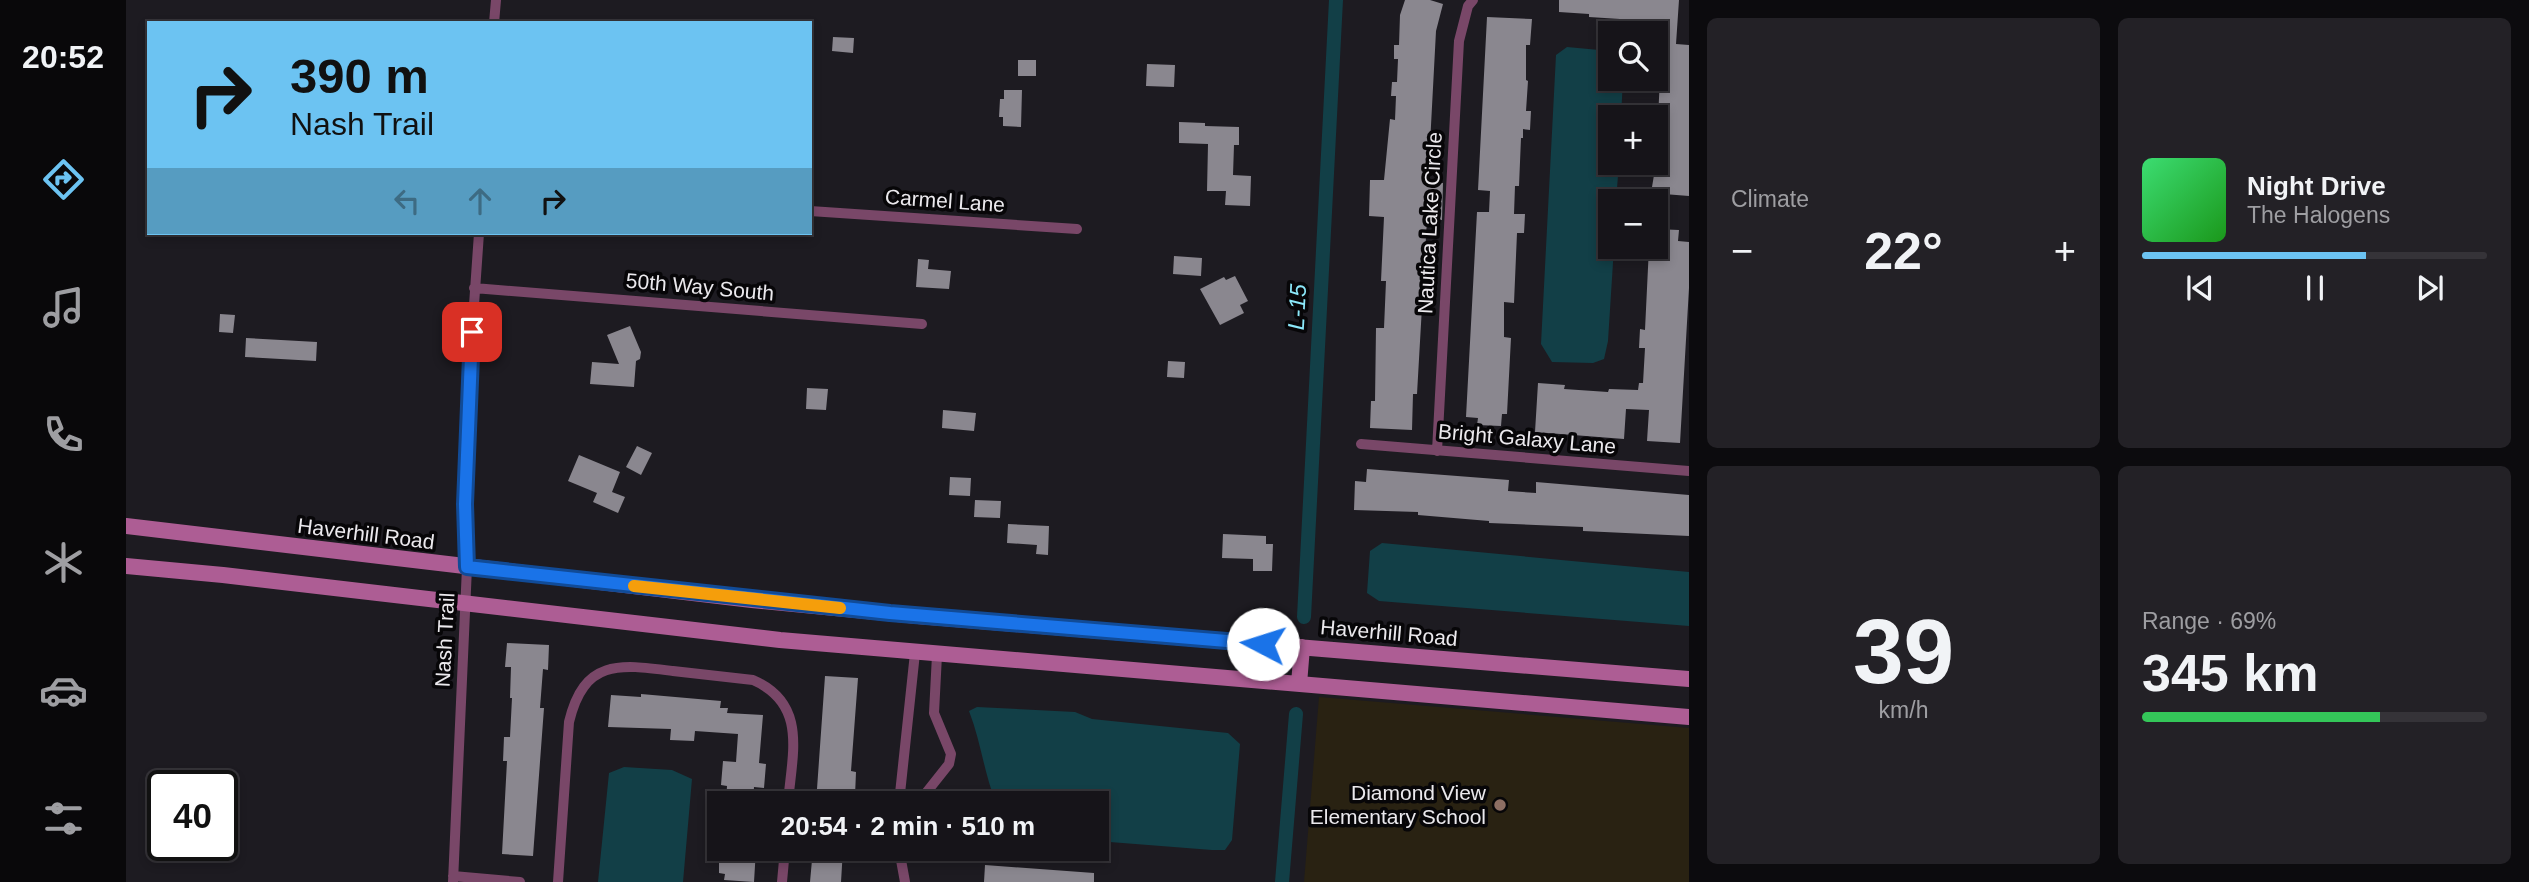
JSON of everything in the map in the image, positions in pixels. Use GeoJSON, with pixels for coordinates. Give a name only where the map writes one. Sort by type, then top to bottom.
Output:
{"type":"FeatureCollection","features":[{"type":"Feature","properties":{"kind":"street"},"geometry":{"type":"LineString","coordinates":[[494,21],[496,0]]}},
{"type":"Feature","properties":{"kind":"street","name":"Nautica Lake Circle"},"geometry":{"type":"LineString","coordinates":[[1437,451],[1459,41],[1468,6],[1473,0]]}},
{"type":"Feature","properties":{"kind":"street","name":"Carmel Lane"},"geometry":{"type":"LineString","coordinates":[[812,211],[1077,229]]}},
{"type":"Feature","properties":{"kind":"street","name":"Nash Trail"},"geometry":{"type":"LineString","coordinates":[[453,879],[466,604],[465,504],[479,235]]}},
{"type":"Feature","properties":{"kind":"street","name":"50th Way South"},"geometry":{"type":"LineString","coordinates":[[474,288],[922,324]]}},
{"type":"Feature","properties":{"kind":"street","name":"Bright Galaxy Lane"},"geometry":{"type":"LineString","coordinates":[[1362,444],[1689,471]]}},
{"type":"Feature","properties":{"kind":"street","name":"Haverhill Road"},"geometry":{"type":"LineString","coordinates":[[126,526],[467,567],[890,613],[1689,679]]}},
{"type":"Feature","properties":{"kind":"street"},"geometry":{"type":"LineString","coordinates":[[126,566],[223,575],[690,631],[915,653],[1689,717]]}},
{"type":"Feature","properties":{"kind":"street"},"geometry":{"type":"LineString","coordinates":[[1299,684],[1302,647]]}},
{"type":"Feature","properties":{"kind":"street"},"geometry":{"type":"LineString","coordinates":[[900,791],[915,653]]}},
{"type":"Feature","properties":{"kind":"street"},"geometry":{"type":"LineString","coordinates":[[928,791],[949,764],[951,754],[934,713],[937,655]]}},
{"type":"Feature","properties":{"kind":"street"},"geometry":{"type":"LineString","coordinates":[[558,882],[569,722],[575,699],[584,685],[610,668],[650,668],[753,680],[766,686],[780,697],[794,725],[789,791]]}},
{"type":"Feature","properties":{"kind":"street"},"geometry":{"type":"LineString","coordinates":[[782,882],[784,861]]}},
{"type":"Feature","properties":{"kind":"street"},"geometry":{"type":"LineString","coordinates":[[901,861],[905,882]]}},
{"type":"Feature","properties":{"kind":"street"},"geometry":{"type":"LineString","coordinates":[[453,879],[520,882]]}},
{"type":"Feature","properties":{"kind":"shaded area","name":"Diamond View Elementary School"},"geometry":{"type":"Polygon","coordinates":[[[1319,697],[1689,728],[1689,882],[1304,882],[1319,697]]]}},
{"type":"Feature","properties":{"kind":"water"},"geometry":{"type":"Polygon","coordinates":[[[1567,47],[1598,50],[1598,91],[1622,91],[1622,105],[1598,105],[1598,175],[1618,175],[1617,189],[1598,189],[1598,259],[1613,259],[1608,341],[1604,359],[1593,363],[1552,362],[1541,344],[1556,55],[1567,47]]]}},
{"type":"Feature","properties":{"kind":"water"},"geometry":{"type":"Polygon","coordinates":[[[1382,543],[1689,572],[1689,626],[1379,601],[1367,593],[1370,551],[1382,543]]]}},
{"type":"Feature","properties":{"kind":"water"},"geometry":{"type":"Polygon","coordinates":[[[977,707],[1075,712],[1092,719],[1228,733],[1240,744],[1232,840],[1225,850],[1109,842],[1109,791],[992,791],[969,711],[977,707]]]}},
{"type":"Feature","properties":{"kind":"water"},"geometry":{"type":"Polygon","coordinates":[[[624,767],[672,770],[692,779],[683,882],[598,882],[609,773],[624,767]]]}},
{"type":"Feature","properties":{"kind":"building"},"geometry":{"type":"Polygon","coordinates":[[[1405,0],[1430,0],[1443,4],[1436,31],[1428,182],[1443,183],[1442,220],[1427,219],[1417,394],[1413,394],[1412,430],[1370,428],[1371,401],[1375,401],[1376,328],[1384,328],[1386,281],[1381,281],[1384,217],[1369,216],[1370,180],[1384,180],[1390,119],[1395,120],[1396,96],[1391,96],[1392,82],[1397,82],[1398,59],[1394,59],[1394,45],[1399,45],[1400,15],[1405,0]]]}},
{"type":"Feature","properties":{"kind":"building"},"geometry":{"type":"Polygon","coordinates":[[[1559,0],[1679,0],[1676,44],[1689,45],[1689,196],[1668,194],[1668,189],[1652,189],[1654,175],[1668,175],[1668,105],[1659,105],[1659,91],[1668,91],[1668,21],[1589,17],[1589,14],[1559,12],[1559,0]]]}},
{"type":"Feature","properties":{"kind":"building"},"geometry":{"type":"Polygon","coordinates":[[[1487,17],[1532,19],[1530,45],[1526,45],[1526,111],[1531,111],[1530,130],[1523,129],[1519,186],[1515,186],[1514,214],[1525,214],[1524,233],[1517,233],[1514,303],[1504,302],[1504,337],[1511,338],[1507,414],[1502,414],[1501,426],[1477,425],[1478,418],[1466,417],[1477,212],[1489,212],[1490,191],[1478,190],[1487,17]]]}},
{"type":"Feature","properties":{"kind":"building"},"geometry":{"type":"Polygon","coordinates":[[[833,37],[854,38],[853,53],[832,51],[833,37]]]}},
{"type":"Feature","properties":{"kind":"building"},"geometry":{"type":"Polygon","coordinates":[[[1018,60],[1036,60],[1036,76],[1018,76],[1018,60]]]}},
{"type":"Feature","properties":{"kind":"building"},"geometry":{"type":"Polygon","coordinates":[[[1147,64],[1175,65],[1174,87],[1146,86],[1147,64]]]}},
{"type":"Feature","properties":{"kind":"building"},"geometry":{"type":"Polygon","coordinates":[[[1004,90],[1022,90],[1021,127],[1003,126],[1003,117],[999,117],[1000,99],[1004,99],[1004,90]]]}},
{"type":"Feature","properties":{"kind":"building"},"geometry":{"type":"Polygon","coordinates":[[[1179,122],[1239,127],[1239,145],[1234,145],[1233,175],[1251,176],[1250,206],[1225,205],[1226,191],[1207,191],[1208,144],[1179,143],[1179,122]]]}},
{"type":"Feature","properties":{"kind":"building"},"geometry":{"type":"Polygon","coordinates":[[[1668,230],[1679,230],[1678,241],[1689,242],[1680,443],[1647,441],[1649,410],[1626,409],[1624,439],[1535,432],[1538,383],[1565,385],[1564,389],[1608,392],[1609,389],[1638,390],[1639,383],[1643,383],[1645,348],[1639,348],[1640,329],[1645,330],[1648,259],[1668,259],[1668,230]]]}},
{"type":"Feature","properties":{"kind":"building"},"geometry":{"type":"Polygon","coordinates":[[[1174,256],[1202,258],[1201,276],[1173,274],[1174,256]]]}},
{"type":"Feature","properties":{"kind":"building"},"geometry":{"type":"Polygon","coordinates":[[[918,259],[929,260],[928,269],[951,271],[949,289],[916,287],[918,259]]]}},
{"type":"Feature","properties":{"kind":"building"},"geometry":{"type":"Polygon","coordinates":[[[1235,276],[1248,301],[1240,305],[1244,313],[1220,325],[1200,289],[1224,277],[1226,280],[1235,276]]]}},
{"type":"Feature","properties":{"kind":"building"},"geometry":{"type":"Polygon","coordinates":[[[220,314],[235,315],[233,333],[219,332],[220,314]]]}},
{"type":"Feature","properties":{"kind":"building"},"geometry":{"type":"Polygon","coordinates":[[[630,326],[641,352],[640,359],[636,361],[634,387],[590,384],[592,362],[619,364],[607,335],[630,326]]]}},
{"type":"Feature","properties":{"kind":"building"},"geometry":{"type":"Polygon","coordinates":[[[246,338],[317,342],[316,361],[245,357],[246,338]]]}},
{"type":"Feature","properties":{"kind":"building"},"geometry":{"type":"Polygon","coordinates":[[[1168,361],[1185,362],[1184,378],[1167,377],[1168,361]]]}},
{"type":"Feature","properties":{"kind":"building"},"geometry":{"type":"Polygon","coordinates":[[[807,388],[828,389],[826,410],[806,409],[807,388]]]}},
{"type":"Feature","properties":{"kind":"building"},"geometry":{"type":"Polygon","coordinates":[[[943,410],[976,413],[974,431],[942,428],[943,410]]]}},
{"type":"Feature","properties":{"kind":"building"},"geometry":{"type":"Polygon","coordinates":[[[637,446],[652,453],[641,475],[626,467],[637,446]]]}},
{"type":"Feature","properties":{"kind":"building"},"geometry":{"type":"Polygon","coordinates":[[[579,455],[620,472],[612,492],[625,497],[618,513],[593,502],[597,493],[568,481],[579,455]]]}},
{"type":"Feature","properties":{"kind":"building"},"geometry":{"type":"Polygon","coordinates":[[[1367,469],[1509,480],[1508,491],[1536,493],[1536,482],[1689,495],[1689,536],[1583,531],[1583,527],[1489,523],[1418,515],[1418,512],[1354,510],[1355,481],[1366,482],[1367,469]]]}},
{"type":"Feature","properties":{"kind":"building"},"geometry":{"type":"Polygon","coordinates":[[[950,477],[971,478],[970,496],[949,495],[950,477]]]}},
{"type":"Feature","properties":{"kind":"building"},"geometry":{"type":"Polygon","coordinates":[[[975,500],[1001,501],[1000,518],[974,517],[975,500]]]}},
{"type":"Feature","properties":{"kind":"building"},"geometry":{"type":"Polygon","coordinates":[[[1008,524],[1049,526],[1048,555],[1036,554],[1037,545],[1007,543],[1008,524]]]}},
{"type":"Feature","properties":{"kind":"building"},"geometry":{"type":"Polygon","coordinates":[[[1223,534],[1266,536],[1266,544],[1273,544],[1272,571],[1253,571],[1253,559],[1222,558],[1223,534]]]}},
{"type":"Feature","properties":{"kind":"building"},"geometry":{"type":"Polygon","coordinates":[[[507,643],[549,645],[548,670],[543,669],[540,708],[544,708],[533,856],[502,854],[507,761],[503,761],[504,737],[510,737],[512,698],[511,667],[505,667],[507,643]]]}},
{"type":"Feature","properties":{"kind":"building"},"geometry":{"type":"Polygon","coordinates":[[[825,676],[858,678],[851,771],[856,772],[855,791],[817,791],[825,676]]]}},
{"type":"Feature","properties":{"kind":"building"},"geometry":{"type":"Polygon","coordinates":[[[641,694],[721,701],[720,708],[728,708],[727,713],[763,715],[759,763],[766,764],[764,788],[754,787],[754,791],[727,791],[727,786],[721,785],[723,761],[736,762],[738,734],[695,731],[694,741],[670,740],[671,729],[608,727],[611,695],[641,697],[641,694]]]}},
{"type":"Feature","properties":{"kind":"building"},"geometry":{"type":"Polygon","coordinates":[[[719,861],[755,861],[754,882],[724,880],[725,874],[719,873],[719,861]]]}},
{"type":"Feature","properties":{"kind":"building"},"geometry":{"type":"Polygon","coordinates":[[[812,861],[842,861],[841,882],[810,882],[812,861]]]}},
{"type":"Feature","properties":{"kind":"building"},"geometry":{"type":"Polygon","coordinates":[[[985,865],[1094,873],[1094,882],[984,882],[985,865]]]}},
{"type":"Feature","properties":{"kind":"waterway","name":"L-15"},"geometry":{"type":"LineString","coordinates":[[1304,617],[1336,0]]}},
{"type":"Feature","properties":{"kind":"waterway","name":"L-15"},"geometry":{"type":"LineString","coordinates":[[1282,882],[1296,714]]}},
{"type":"Feature","properties":{"kind":"slow traffic"},"geometry":{"type":"LineString","coordinates":[[634,586],[840,608]]}},
{"type":"Feature","properties":{"kind":"place","name":"Diamond View Elementary School"},"geometry":{"type":"Point","coordinates":[1500,805]}},
{"type":"Feature","properties":{"kind":"route"},"geometry":{"type":"LineString","coordinates":[[472,332],[465,504],[467,567],[752,600],[1263,644]]}}]}
